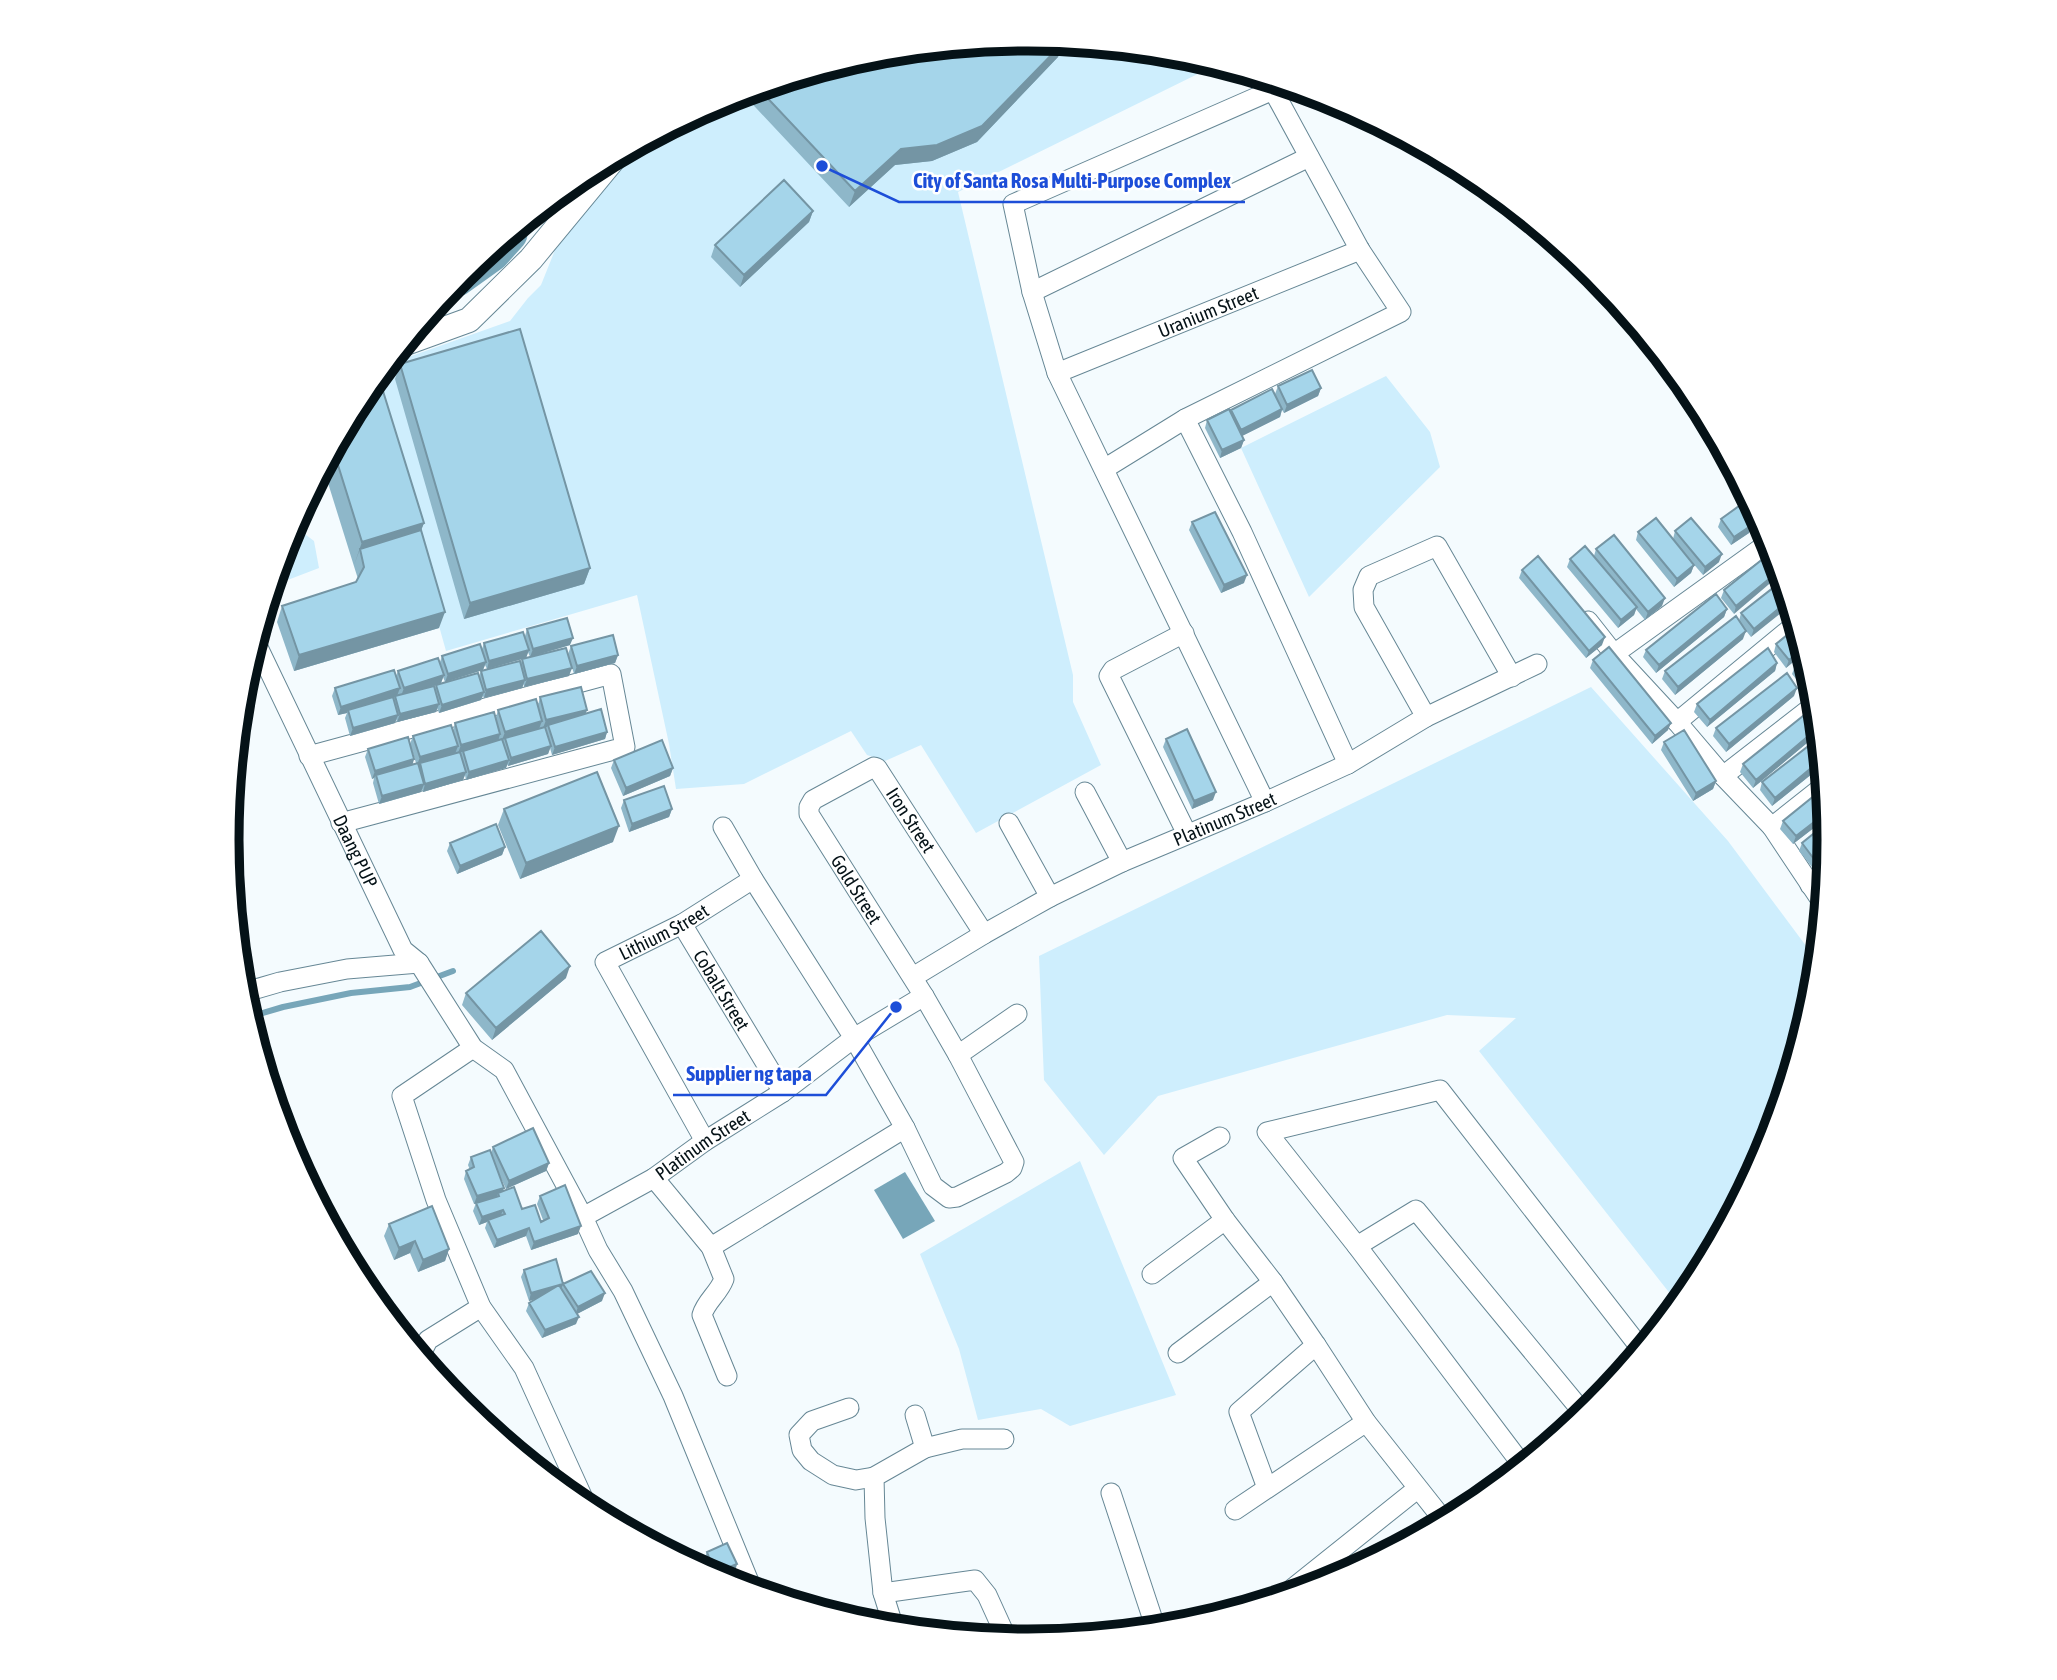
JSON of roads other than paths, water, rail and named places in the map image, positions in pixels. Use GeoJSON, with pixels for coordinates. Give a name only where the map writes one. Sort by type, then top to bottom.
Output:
{"type":"FeatureCollection","features":[{"type":"Feature","properties":{"kind":"main road"},"geometry":{"type":"LineString","coordinates":[[420,338],[469,320],[531,259],[596,180]]}},
{"type":"Feature","properties":{"kind":"street"},"geometry":{"type":"LineString","coordinates":[[1265,802],[1057,373],[1032,292],[1013,204],[1273,90]]}},
{"type":"Feature","properties":{"kind":"street"},"geometry":{"type":"LineString","coordinates":[[1104,469],[1185,419],[1401,312],[1360,250],[1273,90]]}},
{"type":"Feature","properties":{"kind":"street"},"geometry":{"type":"LineString","coordinates":[[1032,292],[1309,157]]}},
{"type":"Feature","properties":{"kind":"street","name":"Uranium Street"},"geometry":{"type":"LineString","coordinates":[[1057,373],[1360,250]]}},
{"type":"Feature","properties":{"kind":"street"},"geometry":{"type":"LineString","coordinates":[[1185,419],[1242,532],[1349,764]]}},
{"type":"Feature","properties":{"kind":"street"},"geometry":{"type":"LineString","coordinates":[[1426,716],[1364,607],[1363,590],[1369,576],[1437,546],[1512,677]]}},
{"type":"Feature","properties":{"kind":"street"},"geometry":{"type":"LineString","coordinates":[[1614,654],[1762,548]]}},
{"type":"Feature","properties":{"kind":"street"},"geometry":{"type":"LineString","coordinates":[[1580,611],[1614,654],[1772,827],[1816,893]]}},
{"type":"Feature","properties":{"kind":"street"},"geometry":{"type":"LineString","coordinates":[[1677,722],[1789,630]]}},
{"type":"Feature","properties":{"kind":"street"},"geometry":{"type":"LineString","coordinates":[[1184,633],[1113,670],[1109,676],[1187,834]]}},
{"type":"Feature","properties":{"kind":"street","name":"Daang PUP"},"geometry":{"type":"LineString","coordinates":[[262,653],[403,950],[421,966],[473,1048]]}},
{"type":"Feature","properties":{"kind":"street","name":"Platinum Street"},"geometry":{"type":"LineString","coordinates":[[913,977],[1050,897],[1122,862],[1349,764],[1426,716],[1537,664]]}},
{"type":"Feature","properties":{"kind":"street"},"geometry":{"type":"LineString","coordinates":[[309,755],[611,674],[625,747],[341,823]]}},
{"type":"Feature","properties":{"kind":"street"},"geometry":{"type":"LineString","coordinates":[[1723,776],[1807,710]]}},
{"type":"Feature","properties":{"kind":"street","name":"Iron Street"},"geometry":{"type":"LineString","coordinates":[[813,800],[874,767],[877,768],[984,934]]}},
{"type":"Feature","properties":{"kind":"street"},"geometry":{"type":"LineString","coordinates":[[1085,792],[1122,862]]}},
{"type":"Feature","properties":{"kind":"street"},"geometry":{"type":"LineString","coordinates":[[1772,827],[1816,792]]}},
{"type":"Feature","properties":{"kind":"street","name":"Gold Street"},"geometry":{"type":"LineString","coordinates":[[813,800],[809,814],[913,977],[958,1055],[1014,1162],[1012,1168],[957,1197],[949,1198],[933,1186],[905,1128]]}},
{"type":"Feature","properties":{"kind":"street"},"geometry":{"type":"LineString","coordinates":[[1009,823],[1050,897]]}},
{"type":"Feature","properties":{"kind":"street"},"geometry":{"type":"LineString","coordinates":[[711,1247],[905,1128],[854,1038],[723,827]]}},
{"type":"Feature","properties":{"kind":"street","name":"Lithium Street"},"geometry":{"type":"LineString","coordinates":[[705,1141],[605,962],[682,924],[753,879]]}},
{"type":"Feature","properties":{"kind":"street"},"geometry":{"type":"LineString","coordinates":[[1810,885],[1816,880]]}},
{"type":"Feature","properties":{"kind":"street","name":"Cobalt Street"},"geometry":{"type":"LineString","coordinates":[[682,924],[783,1092]]}},
{"type":"Feature","properties":{"kind":"street"},"geometry":{"type":"LineString","coordinates":[[253,990],[347,969],[421,966]]}},
{"type":"Feature","properties":{"kind":"street","name":"Platinum Street"},"geometry":{"type":"LineString","coordinates":[[583,1217],[654,1178],[705,1141],[783,1092],[854,1038],[924,996]]}},
{"type":"Feature","properties":{"kind":"street"},"geometry":{"type":"LineString","coordinates":[[958,1055],[1017,1014]]}},
{"type":"Feature","properties":{"kind":"street"},"geometry":{"type":"LineString","coordinates":[[578,1488],[524,1368],[481,1307],[436,1200],[402,1096],[473,1048],[504,1070],[598,1250],[623,1291],[673,1396],[747,1577]]}},
{"type":"Feature","properties":{"kind":"street"},"geometry":{"type":"LineString","coordinates":[[1518,1459],[1357,1246],[1266,1132],[1440,1090],[1636,1343]]}},
{"type":"Feature","properties":{"kind":"street"},"geometry":{"type":"LineString","coordinates":[[1220,1137],[1183,1158],[1224,1220],[1273,1282],[1366,1423],[1438,1514]]}},
{"type":"Feature","properties":{"kind":"street"},"geometry":{"type":"LineString","coordinates":[[654,1178],[711,1247],[724,1279],[720,1289],[705,1305],[702,1315],[727,1376]]}},
{"type":"Feature","properties":{"kind":"street"},"geometry":{"type":"LineString","coordinates":[[1357,1246],[1416,1210],[1578,1406]]}},
{"type":"Feature","properties":{"kind":"street"},"geometry":{"type":"LineString","coordinates":[[1152,1274],[1224,1220]]}},
{"type":"Feature","properties":{"kind":"street"},"geometry":{"type":"LineString","coordinates":[[1178,1353],[1273,1282]]}},
{"type":"Feature","properties":{"kind":"street"},"geometry":{"type":"LineString","coordinates":[[424,1347],[428,1340],[481,1307]]}},
{"type":"Feature","properties":{"kind":"street"},"geometry":{"type":"LineString","coordinates":[[1267,1488],[1239,1412],[1316,1345]]}},
{"type":"Feature","properties":{"kind":"street"},"geometry":{"type":"LineString","coordinates":[[849,1408],[812,1421],[799,1435],[802,1450],[811,1461],[832,1475],[856,1480],[874,1477],[925,1448],[962,1439],[1004,1439]]}},
{"type":"Feature","properties":{"kind":"street"},"geometry":{"type":"LineString","coordinates":[[915,1415],[925,1448]]}},
{"type":"Feature","properties":{"kind":"street"},"geometry":{"type":"LineString","coordinates":[[1235,1510],[1366,1423]]}},
{"type":"Feature","properties":{"kind":"street"},"geometry":{"type":"LineString","coordinates":[[874,1477],[875,1518],[883,1593],[890,1616]]}},
{"type":"Feature","properties":{"kind":"street"},"geometry":{"type":"LineString","coordinates":[[1305,1579],[1417,1489]]}},
{"type":"Feature","properties":{"kind":"street"},"geometry":{"type":"LineString","coordinates":[[1111,1493],[1153,1619]]}},
{"type":"Feature","properties":{"kind":"street"},"geometry":{"type":"LineString","coordinates":[[883,1593],[975,1580],[987,1595],[1002,1628]]}},
{"type":"Feature","properties":{"kind":"waterway"},"geometry":{"type":"LineString","coordinates":[[259,1014],[351,993],[410,987],[453,971]]}},
{"type":"Feature","properties":{"kind":"place","name":"City of Santa Rosa Multi-Purpose Complex"},"geometry":{"type":"Point","coordinates":[822,166]}},
{"type":"Feature","properties":{"kind":"place","name":"Supplier ng tapa"},"geometry":{"type":"Point","coordinates":[896,1007]}}]}
